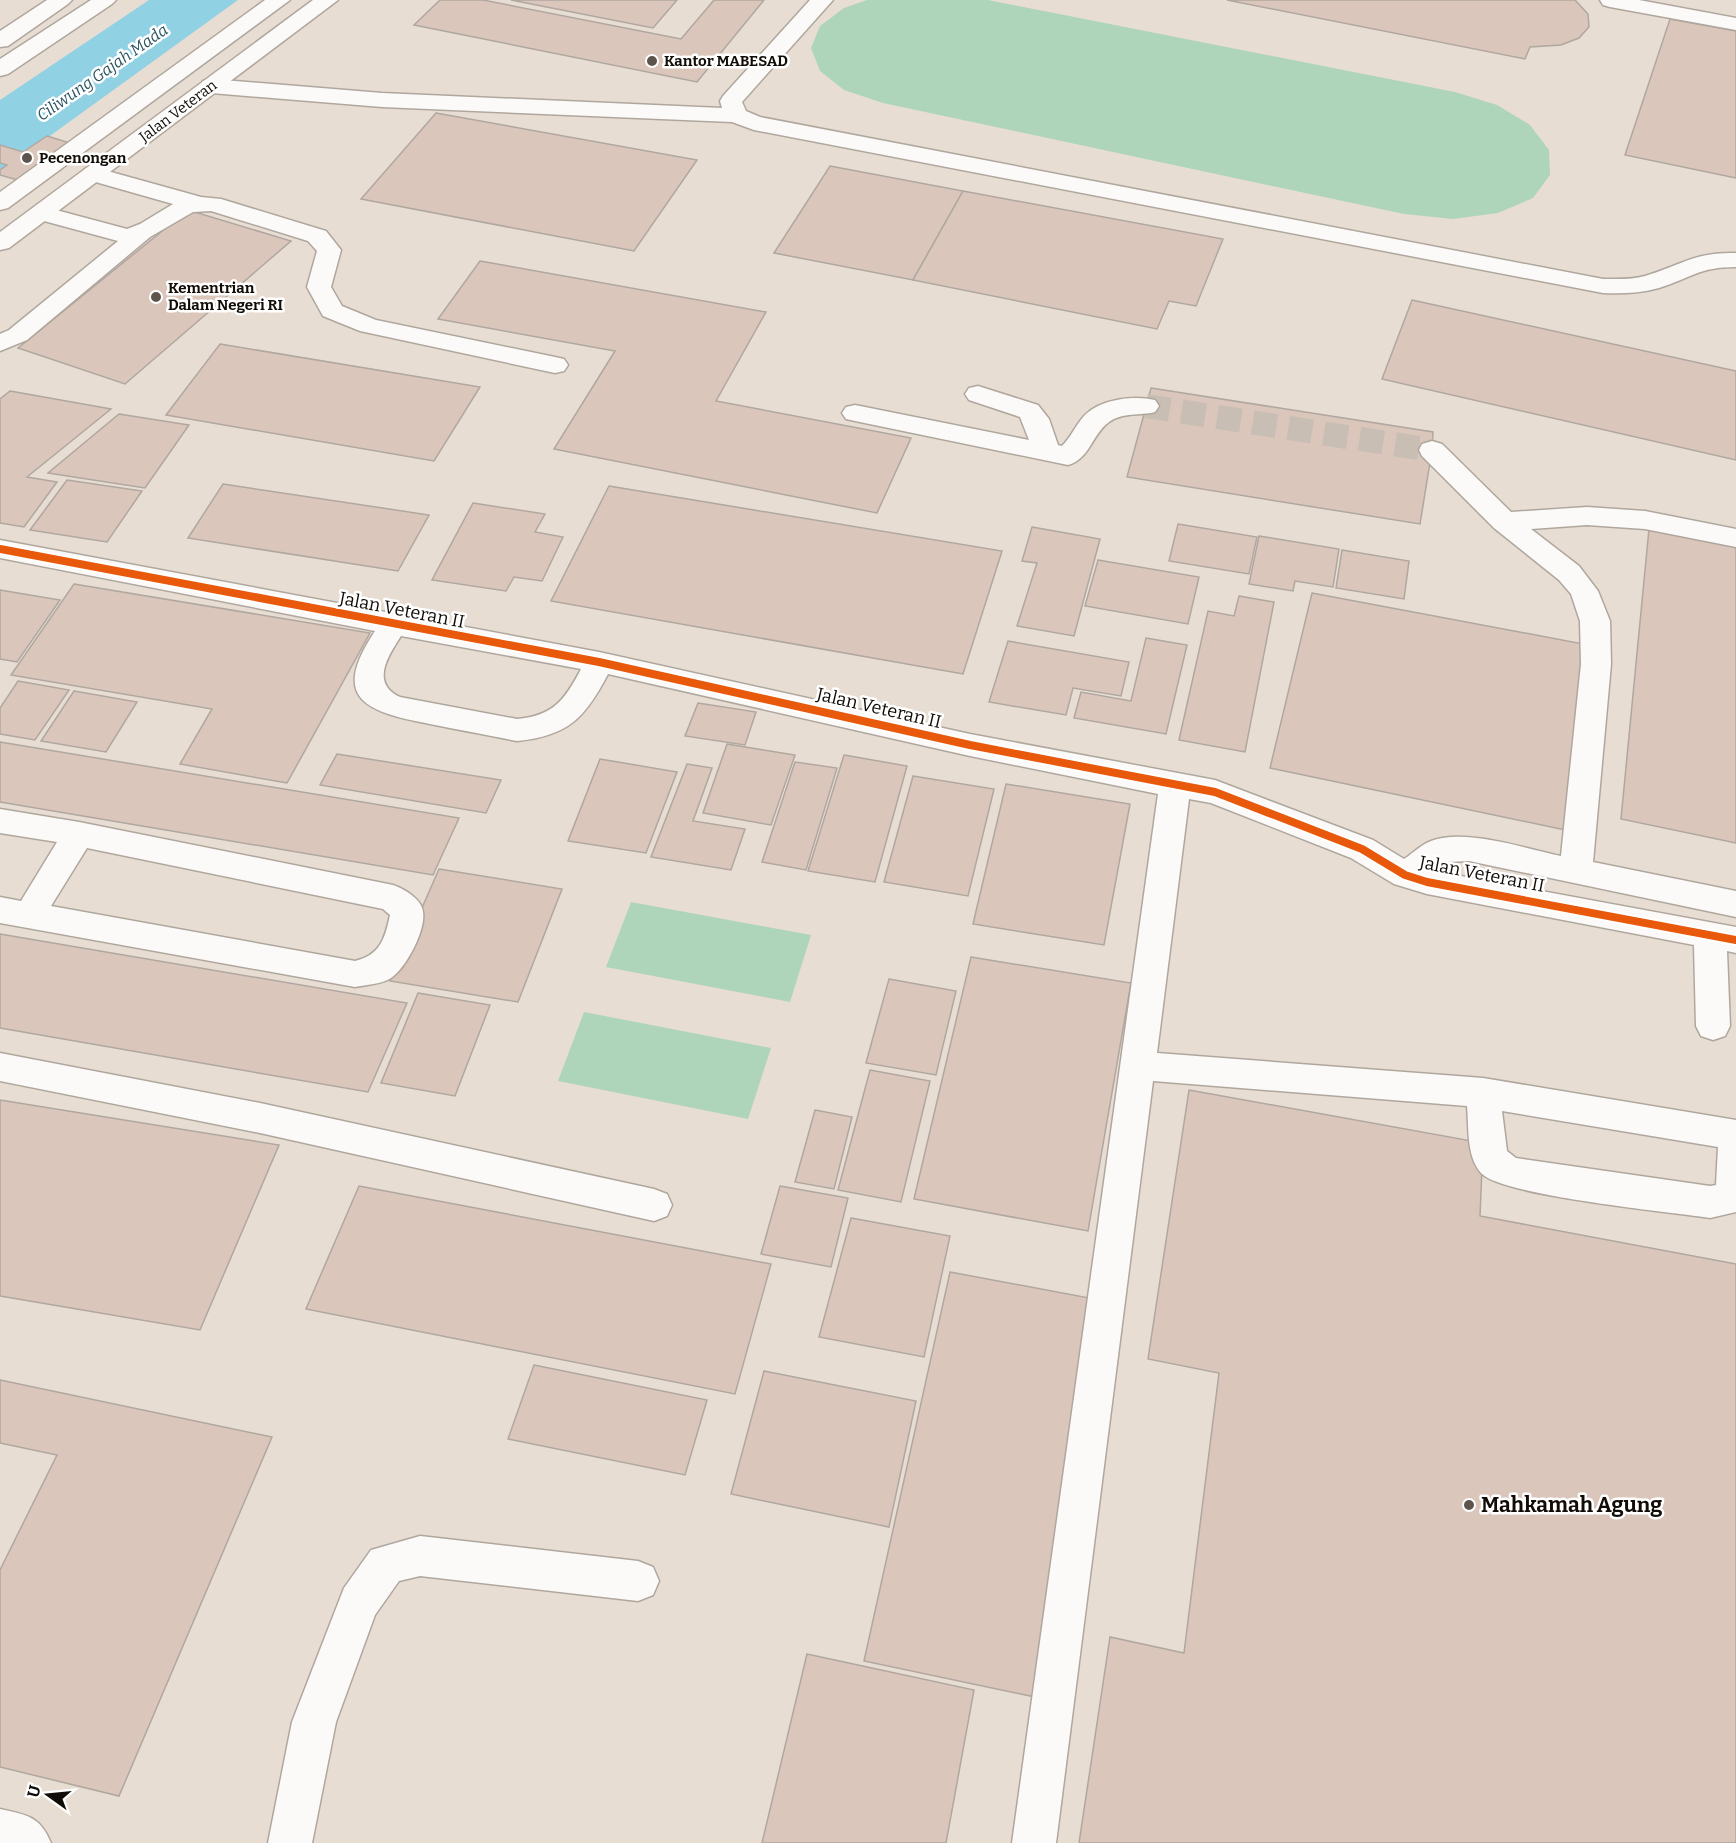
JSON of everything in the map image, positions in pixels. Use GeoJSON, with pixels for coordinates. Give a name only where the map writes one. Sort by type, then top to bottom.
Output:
{"type":"FeatureCollection","features":[{"type":"Feature","properties":{"kind":"street"},"geometry":{"type":"LineString","coordinates":[[0,41],[61,0]]}},
{"type":"Feature","properties":{"kind":"street"},"geometry":{"type":"LineString","coordinates":[[0,69],[105,0]]}},
{"type":"Feature","properties":{"kind":"street"},"geometry":{"type":"LineString","coordinates":[[0,203],[279,0]]}},
{"type":"Feature","properties":{"kind":"street","name":"Jalan Veteran"},"geometry":{"type":"LineString","coordinates":[[0,243],[327,0]]}},
{"type":"Feature","properties":{"kind":"street"},"geometry":{"type":"LineString","coordinates":[[736,115],[731,101],[822,0]]}},
{"type":"Feature","properties":{"kind":"street"},"geometry":{"type":"LineString","coordinates":[[1610,1],[1736,24]]}},
{"type":"Feature","properties":{"kind":"street"},"geometry":{"type":"LineString","coordinates":[[212,86],[382,100],[736,115],[754,123],[1603,285],[1628,286],[1653,282],[1696,261],[1736,260]]}},
{"type":"Feature","properties":{"kind":"street"},"geometry":{"type":"LineString","coordinates":[[93,174],[199,204]]}},
{"type":"Feature","properties":{"kind":"street"},"geometry":{"type":"LineString","coordinates":[[0,342],[18,335],[140,235],[181,209],[199,204],[213,204],[317,236],[330,250],[319,286],[332,311],[369,326],[555,365]]}},
{"type":"Feature","properties":{"kind":"street"},"geometry":{"type":"LineString","coordinates":[[41,213],[127,236],[140,235]]}},
{"type":"Feature","properties":{"kind":"street"},"geometry":{"type":"LineString","coordinates":[[978,394],[1029,411],[1036,419],[1047,453]]}},
{"type":"Feature","properties":{"kind":"street"},"geometry":{"type":"LineString","coordinates":[[855,413],[1068,456],[1078,447],[1097,418],[1123,407],[1146,406]]}},
{"type":"Feature","properties":{"kind":"street"},"geometry":{"type":"LineString","coordinates":[[1432,450],[1504,522],[1569,573],[1584,591],[1595,621],[1596,664],[1576,871]]}},
{"type":"Feature","properties":{"kind":"street"},"geometry":{"type":"LineString","coordinates":[[1504,522],[1587,516],[1634,519],[1736,538]]}},
{"type":"Feature","properties":{"kind":"street","name":"Jalan Veteran II"},"geometry":{"type":"LineString","coordinates":[[0,549],[394,626],[599,662],[970,745],[1215,792],[1362,849],[1405,875],[1427,882],[1723,938]]}},
{"type":"Feature","properties":{"kind":"street"},"geometry":{"type":"LineString","coordinates":[[394,626],[373,659],[368,676],[376,697],[393,706],[517,730],[538,730],[567,715],[584,692],[599,662]]}},
{"type":"Feature","properties":{"kind":"street"},"geometry":{"type":"LineString","coordinates":[[1034,1843],[1175,784]]}},
{"type":"Feature","properties":{"kind":"street"},"geometry":{"type":"LineString","coordinates":[[0,821],[79,834],[393,898],[407,912],[401,942],[380,968],[356,974],[15,913],[79,834]]}},
{"type":"Feature","properties":{"kind":"street"},"geometry":{"type":"LineString","coordinates":[[1405,875],[1440,850],[1469,849],[1736,904]]}},
{"type":"Feature","properties":{"kind":"street"},"geometry":{"type":"LineString","coordinates":[[1713,1026],[1723,938]]}},
{"type":"Feature","properties":{"kind":"street"},"geometry":{"type":"LineString","coordinates":[[1138,1066],[1483,1093],[1736,1135]]}},
{"type":"Feature","properties":{"kind":"street"},"geometry":{"type":"LineString","coordinates":[[0,1067],[260,1118],[654,1205]]}},
{"type":"Feature","properties":{"kind":"street"},"geometry":{"type":"LineString","coordinates":[[1483,1093],[1489,1155],[1492,1163],[1507,1171],[1527,1176],[1710,1203],[1727,1199],[1734,1190],[1736,1144]]}},
{"type":"Feature","properties":{"kind":"street"},"geometry":{"type":"LineString","coordinates":[[290,1843],[314,1722],[359,1603],[386,1563],[420,1556],[639,1581]]}},
{"type":"Feature","properties":{"kind":"street"},"geometry":{"type":"LineString","coordinates":[[0,1831],[21,1836],[29,1843]]}},
{"type":"Feature","properties":{"kind":"green space"},"geometry":{"type":"Polygon","coordinates":[[[867,0],[988,0],[1455,92],[1497,105],[1530,125],[1549,150],[1550,175],[1533,198],[1498,213],[1453,219],[1404,214],[883,103],[844,90],[820,71],[811,48],[820,26],[844,8],[867,0]]]}},
{"type":"Feature","properties":{"kind":"green space"},"geometry":{"type":"Polygon","coordinates":[[[631,902],[811,935],[790,1002],[606,967],[631,902]]]}},
{"type":"Feature","properties":{"kind":"green space"},"geometry":{"type":"Polygon","coordinates":[[[584,1012],[771,1048],[748,1119],[558,1081],[584,1012]]]}},
{"type":"Feature","properties":{"kind":"water","name":"Ciliwung Gajah Mada"},"geometry":{"type":"Polygon","coordinates":[[[149,0],[238,0],[0,172],[0,100],[149,0]]]}},
{"type":"Feature","properties":{"kind":"building","name":"Kantor MABESAD"},"geometry":{"type":"Polygon","coordinates":[[[440,0],[483,0],[681,39],[714,0],[764,0],[697,82],[414,25],[440,0]]]}},
{"type":"Feature","properties":{"kind":"building"},"geometry":{"type":"Polygon","coordinates":[[[511,0],[677,0],[653,28],[511,0]]]}},
{"type":"Feature","properties":{"kind":"building"},"geometry":{"type":"Polygon","coordinates":[[[1227,0],[1575,0],[1588,14],[1589,27],[1579,38],[1561,45],[1530,47],[1525,59],[1227,0]]]}},
{"type":"Feature","properties":{"kind":"building"},"geometry":{"type":"Polygon","coordinates":[[[1670,19],[1736,31],[1736,178],[1625,155],[1670,19]]]}},
{"type":"Feature","properties":{"kind":"building"},"geometry":{"type":"Polygon","coordinates":[[[436,113],[697,160],[634,251],[361,199],[436,113]]]}},
{"type":"Feature","properties":{"kind":"building","name":"Pecenongan"},"geometry":{"type":"Polygon","coordinates":[[[47,136],[73,144],[21,181],[0,175],[0,170],[7,165],[0,163],[0,145],[23,152],[47,136]]]}},
{"type":"Feature","properties":{"kind":"building"},"geometry":{"type":"Polygon","coordinates":[[[830,166],[963,191],[913,280],[774,253],[830,166]]]}},
{"type":"Feature","properties":{"kind":"building"},"geometry":{"type":"Polygon","coordinates":[[[963,191],[1223,239],[1196,306],[1169,301],[1157,329],[913,280],[963,191]]]}},
{"type":"Feature","properties":{"kind":"building"},"geometry":{"type":"Polygon","coordinates":[[[188,210],[291,241],[125,384],[18,348],[188,210]]]}},
{"type":"Feature","properties":{"kind":"building"},"geometry":{"type":"Polygon","coordinates":[[[480,261],[766,312],[716,401],[911,438],[877,513],[554,449],[615,351],[438,319],[480,261]]]}},
{"type":"Feature","properties":{"kind":"building"},"geometry":{"type":"Polygon","coordinates":[[[1412,300],[1736,371],[1736,460],[1382,379],[1412,300]]]}},
{"type":"Feature","properties":{"kind":"building"},"geometry":{"type":"Polygon","coordinates":[[[220,344],[480,387],[434,461],[166,415],[220,344]]]}},
{"type":"Feature","properties":{"kind":"building"},"geometry":{"type":"Polygon","coordinates":[[[1151,388],[1433,432],[1420,524],[1127,477],[1151,388]]]}},
{"type":"Feature","properties":{"kind":"building"},"geometry":{"type":"Polygon","coordinates":[[[10,391],[111,409],[27,477],[57,482],[24,527],[0,523],[0,399],[10,391]]]}},
{"type":"Feature","properties":{"kind":"building"},"geometry":{"type":"Polygon","coordinates":[[[119,414],[189,425],[145,488],[48,473],[119,414]]]}},
{"type":"Feature","properties":{"kind":"building"},"geometry":{"type":"Polygon","coordinates":[[[67,480],[142,491],[107,542],[30,530],[67,480]]]}},
{"type":"Feature","properties":{"kind":"building"},"geometry":{"type":"Polygon","coordinates":[[[223,484],[429,515],[398,571],[188,538],[223,484]]]}},
{"type":"Feature","properties":{"kind":"building"},"geometry":{"type":"Polygon","coordinates":[[[609,486],[1002,551],[963,674],[551,601],[609,486]]]}},
{"type":"Feature","properties":{"kind":"building"},"geometry":{"type":"Polygon","coordinates":[[[473,503],[545,514],[535,532],[563,537],[542,581],[514,577],[506,591],[432,580],[473,503]]]}},
{"type":"Feature","properties":{"kind":"building"},"geometry":{"type":"Polygon","coordinates":[[[1178,524],[1257,537],[1249,574],[1169,561],[1178,524]]]}},
{"type":"Feature","properties":{"kind":"building"},"geometry":{"type":"Polygon","coordinates":[[[1032,527],[1100,539],[1074,636],[1017,626],[1037,563],[1022,561],[1032,527]]]}},
{"type":"Feature","properties":{"kind":"building"},"geometry":{"type":"Polygon","coordinates":[[[1649,529],[1736,545],[1736,843],[1621,819],[1649,529]]]}},
{"type":"Feature","properties":{"kind":"building"},"geometry":{"type":"Polygon","coordinates":[[[1259,536],[1339,549],[1333,587],[1295,581],[1293,591],[1249,584],[1259,536]]]}},
{"type":"Feature","properties":{"kind":"building"},"geometry":{"type":"Polygon","coordinates":[[[1342,550],[1409,561],[1404,599],[1336,588],[1342,550]]]}},
{"type":"Feature","properties":{"kind":"building"},"geometry":{"type":"Polygon","coordinates":[[[1098,560],[1199,577],[1188,624],[1085,606],[1098,560]]]}},
{"type":"Feature","properties":{"kind":"building"},"geometry":{"type":"Polygon","coordinates":[[[74,584],[370,633],[287,783],[180,764],[212,709],[11,675],[74,584]]]}},
{"type":"Feature","properties":{"kind":"building"},"geometry":{"type":"Polygon","coordinates":[[[0,590],[60,600],[17,662],[0,659],[0,590]]]}},
{"type":"Feature","properties":{"kind":"building"},"geometry":{"type":"Polygon","coordinates":[[[1312,593],[1594,646],[1575,832],[1270,768],[1312,593]]]}},
{"type":"Feature","properties":{"kind":"building"},"geometry":{"type":"Polygon","coordinates":[[[1239,596],[1274,602],[1245,752],[1179,740],[1208,611],[1234,616],[1239,596]]]}},
{"type":"Feature","properties":{"kind":"building"},"geometry":{"type":"Polygon","coordinates":[[[1146,638],[1187,645],[1166,734],[1074,718],[1081,692],[1131,701],[1146,638]]]}},
{"type":"Feature","properties":{"kind":"building"},"geometry":{"type":"Polygon","coordinates":[[[1008,641],[1129,662],[1121,696],[1073,688],[1066,715],[989,702],[1008,641]]]}},
{"type":"Feature","properties":{"kind":"building"},"geometry":{"type":"Polygon","coordinates":[[[18,681],[69,690],[35,740],[0,734],[0,708],[18,681]]]}},
{"type":"Feature","properties":{"kind":"building"},"geometry":{"type":"Polygon","coordinates":[[[74,691],[137,702],[106,752],[41,741],[74,691]]]}},
{"type":"Feature","properties":{"kind":"building"},"geometry":{"type":"Polygon","coordinates":[[[698,703],[756,712],[745,745],[685,736],[698,703]]]}},
{"type":"Feature","properties":{"kind":"building"},"geometry":{"type":"Polygon","coordinates":[[[0,742],[459,818],[433,875],[0,802],[0,742]]]}},
{"type":"Feature","properties":{"kind":"building"},"geometry":{"type":"Polygon","coordinates":[[[727,744],[795,755],[771,825],[703,813],[727,744]]]}},
{"type":"Feature","properties":{"kind":"building"},"geometry":{"type":"Polygon","coordinates":[[[337,754],[501,780],[486,813],[320,785],[337,754]]]}},
{"type":"Feature","properties":{"kind":"building"},"geometry":{"type":"Polygon","coordinates":[[[844,755],[907,766],[875,882],[808,871],[844,755]]]}},
{"type":"Feature","properties":{"kind":"building"},"geometry":{"type":"Polygon","coordinates":[[[600,759],[677,772],[646,853],[568,841],[600,759]]]}},
{"type":"Feature","properties":{"kind":"building"},"geometry":{"type":"Polygon","coordinates":[[[795,762],[837,768],[806,870],[762,862],[795,762]]]}},
{"type":"Feature","properties":{"kind":"building"},"geometry":{"type":"Polygon","coordinates":[[[687,764],[712,768],[693,821],[745,829],[731,870],[651,857],[687,764]]]}},
{"type":"Feature","properties":{"kind":"building"},"geometry":{"type":"Polygon","coordinates":[[[913,776],[994,789],[968,896],[884,882],[913,776]]]}},
{"type":"Feature","properties":{"kind":"building"},"geometry":{"type":"Polygon","coordinates":[[[1006,784],[1130,804],[1104,945],[973,924],[1006,784]]]}},
{"type":"Feature","properties":{"kind":"building"},"geometry":{"type":"Polygon","coordinates":[[[439,869],[562,889],[518,1002],[390,981],[439,869]]]}},
{"type":"Feature","properties":{"kind":"building"},"geometry":{"type":"Polygon","coordinates":[[[0,934],[407,1003],[368,1092],[0,1028],[0,934]]]}},
{"type":"Feature","properties":{"kind":"building"},"geometry":{"type":"Polygon","coordinates":[[[971,957],[1131,983],[1088,1231],[914,1199],[971,957]]]}},
{"type":"Feature","properties":{"kind":"building"},"geometry":{"type":"Polygon","coordinates":[[[889,979],[956,991],[936,1075],[866,1063],[889,979]]]}},
{"type":"Feature","properties":{"kind":"building"},"geometry":{"type":"Polygon","coordinates":[[[418,993],[490,1005],[455,1096],[381,1083],[418,993]]]}},
{"type":"Feature","properties":{"kind":"building"},"geometry":{"type":"Polygon","coordinates":[[[870,1070],[930,1081],[901,1202],[838,1190],[870,1070]]]}},
{"type":"Feature","properties":{"kind":"building","name":"Mahkamah Agung"},"geometry":{"type":"Polygon","coordinates":[[[1189,1090],[1483,1143],[1480,1216],[1736,1264],[1736,1843],[1079,1843],[1110,1637],[1184,1653],[1219,1373],[1148,1359],[1189,1090]]]}},
{"type":"Feature","properties":{"kind":"building"},"geometry":{"type":"Polygon","coordinates":[[[0,1100],[279,1145],[200,1330],[0,1296],[0,1100]]]}},
{"type":"Feature","properties":{"kind":"building"},"geometry":{"type":"Polygon","coordinates":[[[815,1110],[852,1117],[834,1189],[795,1182],[815,1110]]]}},
{"type":"Feature","properties":{"kind":"building"},"geometry":{"type":"Polygon","coordinates":[[[359,1186],[771,1264],[735,1394],[306,1309],[359,1186]]]}},
{"type":"Feature","properties":{"kind":"building"},"geometry":{"type":"Polygon","coordinates":[[[780,1186],[848,1198],[831,1267],[761,1254],[780,1186]]]}},
{"type":"Feature","properties":{"kind":"building"},"geometry":{"type":"Polygon","coordinates":[[[851,1218],[950,1236],[924,1357],[819,1337],[851,1218]]]}},
{"type":"Feature","properties":{"kind":"building"},"geometry":{"type":"Polygon","coordinates":[[[950,1272],[1100,1300],[1035,1697],[864,1661],[950,1272]]]}},
{"type":"Feature","properties":{"kind":"building"},"geometry":{"type":"Polygon","coordinates":[[[534,1365],[707,1400],[685,1475],[508,1439],[534,1365]]]}},
{"type":"Feature","properties":{"kind":"building"},"geometry":{"type":"Polygon","coordinates":[[[764,1371],[916,1401],[889,1527],[731,1494],[764,1371]]]}},
{"type":"Feature","properties":{"kind":"building"},"geometry":{"type":"Polygon","coordinates":[[[0,1380],[272,1437],[119,1796],[0,1767],[0,1570],[57,1455],[0,1443],[0,1380]]]}},
{"type":"Feature","properties":{"kind":"building"},"geometry":{"type":"Polygon","coordinates":[[[807,1654],[974,1690],[946,1843],[762,1843],[807,1654]]]}},
{"type":"Feature","properties":{"kind":"tunnel"},"geometry":{"type":"LineString","coordinates":[[1146,406],[1432,450]]}},
{"type":"Feature","properties":{"kind":"cycle path"},"geometry":{"type":"LineString","coordinates":[[0,549],[599,662],[970,745],[1215,792],[1362,849],[1405,875],[1427,882],[1736,940]]}},
{"type":"Feature","properties":{"kind":"place","name":"Kantor MABESAD"},"geometry":{"type":"Point","coordinates":[652,61]}},
{"type":"Feature","properties":{"kind":"place","name":"Pecenongan"},"geometry":{"type":"Point","coordinates":[27,158]}},
{"type":"Feature","properties":{"kind":"place","name":"Kementrian Dalam Negeri RI"},"geometry":{"type":"Point","coordinates":[156,297]}},
{"type":"Feature","properties":{"kind":"place","name":"Mahkamah Agung"},"geometry":{"type":"Point","coordinates":[1469,1505]}}]}
